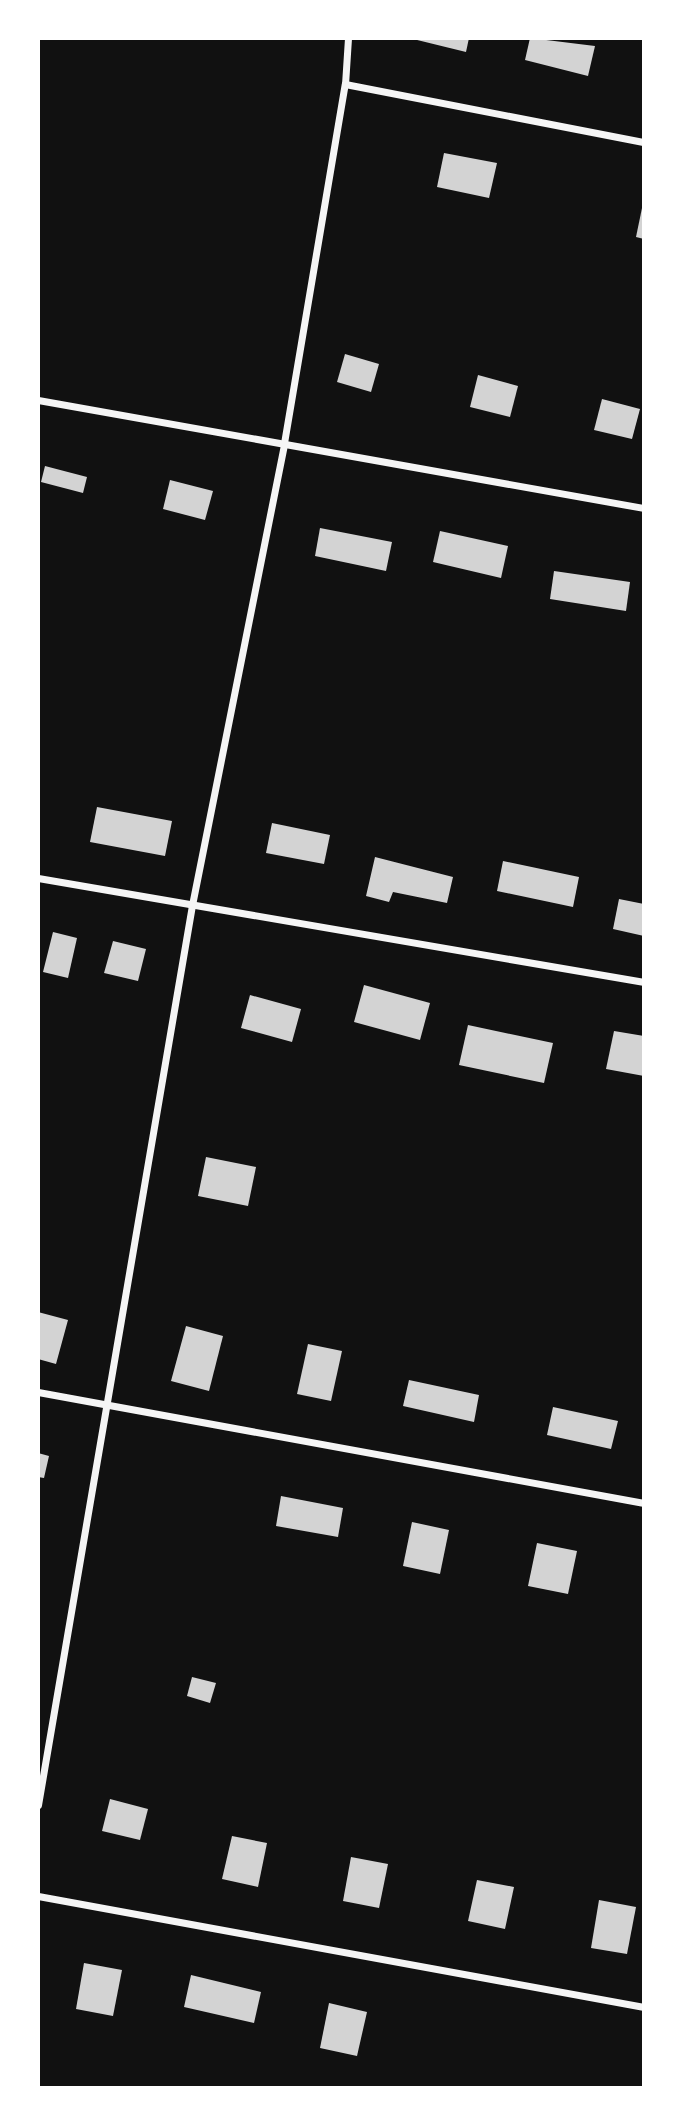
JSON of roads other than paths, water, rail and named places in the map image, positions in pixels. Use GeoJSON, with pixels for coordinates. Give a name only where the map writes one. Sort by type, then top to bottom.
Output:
{"type":"FeatureCollection","features":[{"type":"Feature","properties":{"kind":"street"},"geometry":{"type":"LineString","coordinates":[[38,1805],[192,905],[284,443],[345,84],[348,38]]}},
{"type":"Feature","properties":{"kind":"street"},"geometry":{"type":"LineString","coordinates":[[345,84],[643,142]]}},
{"type":"Feature","properties":{"kind":"street"},"geometry":{"type":"LineString","coordinates":[[38,400],[643,508]]}},
{"type":"Feature","properties":{"kind":"street"},"geometry":{"type":"LineString","coordinates":[[38,878],[643,982]]}},
{"type":"Feature","properties":{"kind":"street"},"geometry":{"type":"LineString","coordinates":[[38,1392],[643,1503]]}},
{"type":"Feature","properties":{"kind":"street"},"geometry":{"type":"LineString","coordinates":[[38,1896],[643,2007]]}}]}
